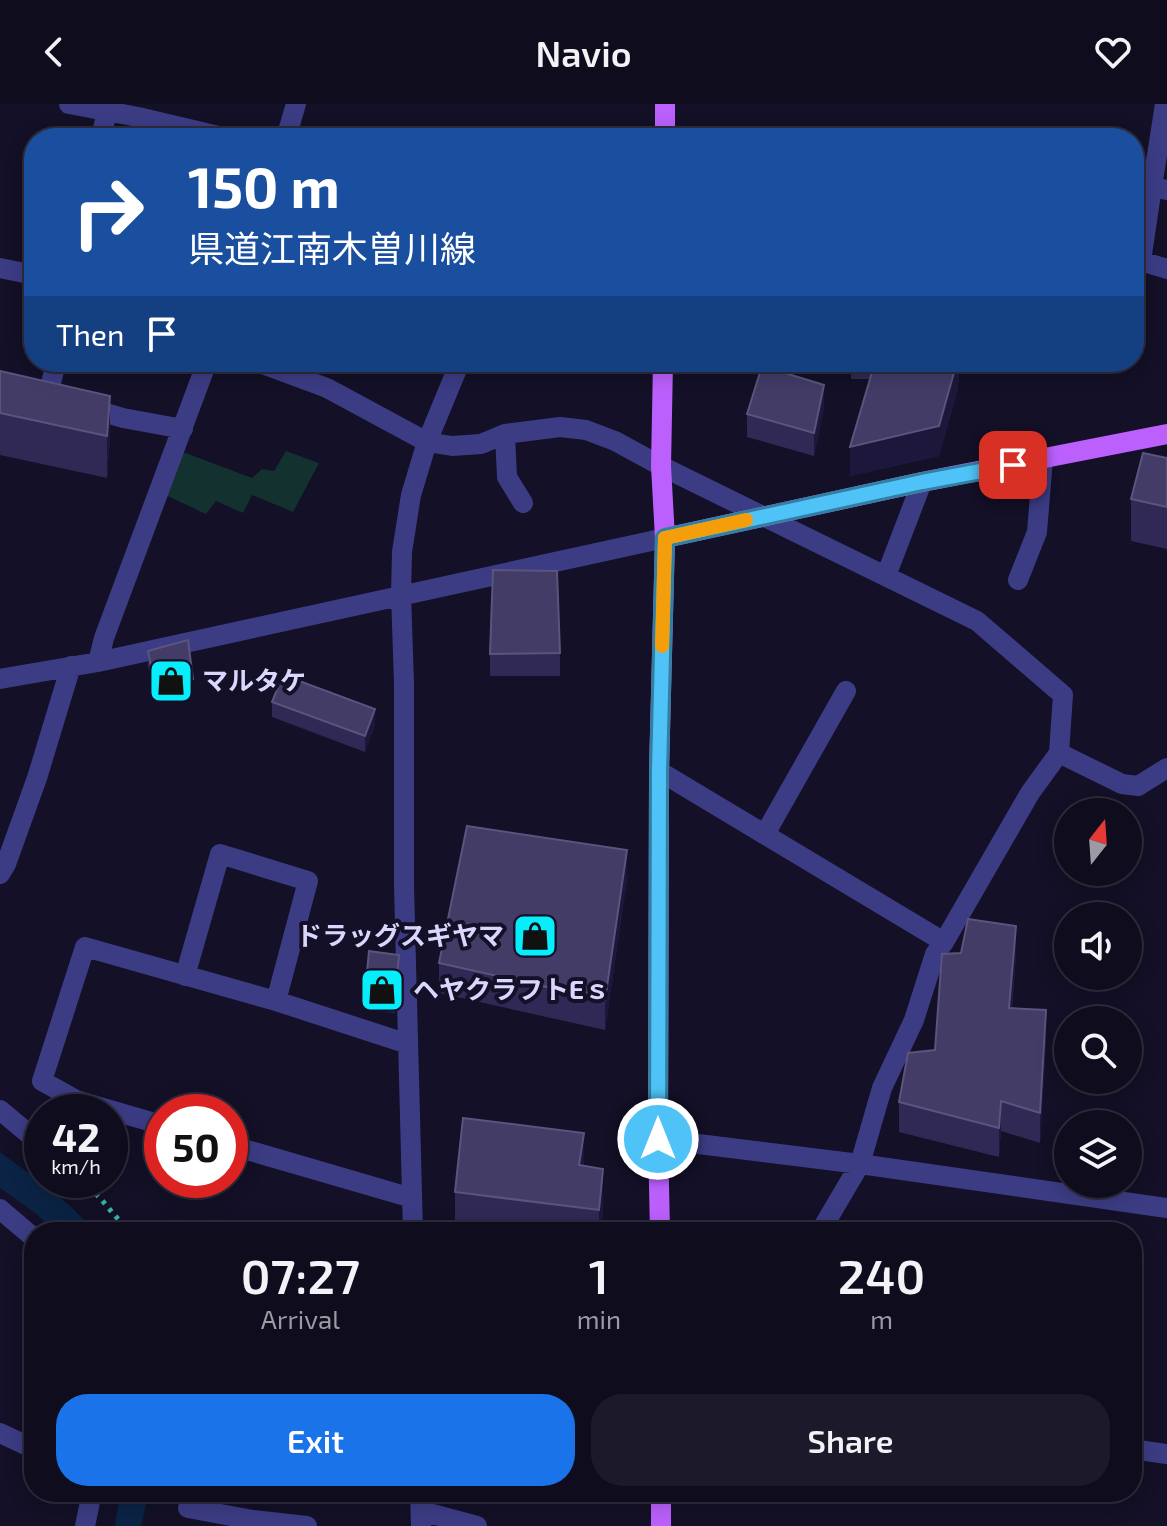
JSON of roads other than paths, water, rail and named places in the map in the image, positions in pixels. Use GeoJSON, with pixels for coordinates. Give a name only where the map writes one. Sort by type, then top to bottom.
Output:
{"type":"FeatureCollection","features":[{"type":"Feature","properties":{"kind":"main road"},"geometry":{"type":"LineString","coordinates":[[665,104],[665,128]]}},
{"type":"Feature","properties":{"kind":"main road"},"geometry":{"type":"LineString","coordinates":[[660,1222],[659,771],[665,538],[661,466],[663,372]]}},
{"type":"Feature","properties":{"kind":"main road"},"geometry":{"type":"LineString","coordinates":[[665,538],[922,482],[1167,434]]}},
{"type":"Feature","properties":{"kind":"main road"},"geometry":{"type":"LineString","coordinates":[[661,1502],[661,1526]]}},
{"type":"Feature","properties":{"kind":"street"},"geometry":{"type":"LineString","coordinates":[[69,104],[107,111],[140,111],[195,128]]}},
{"type":"Feature","properties":{"kind":"street"},"geometry":{"type":"LineString","coordinates":[[289,128],[296,104]]}},
{"type":"Feature","properties":{"kind":"street"},"geometry":{"type":"LineString","coordinates":[[1144,240],[1160,188],[1165,104]]}},
{"type":"Feature","properties":{"kind":"street"},"geometry":{"type":"LineString","coordinates":[[103,128],[107,111]]}},
{"type":"Feature","properties":{"kind":"street"},"geometry":{"type":"LineString","coordinates":[[1144,262],[1167,269]]}},
{"type":"Feature","properties":{"kind":"street"},"geometry":{"type":"LineString","coordinates":[[0,268],[24,273]]}},
{"type":"Feature","properties":{"kind":"street"},"geometry":{"type":"LineString","coordinates":[[48,396],[54,372]]}},
{"type":"Feature","properties":{"kind":"street"},"geometry":{"type":"LineString","coordinates":[[98,662],[104,638],[203,372]]}},
{"type":"Feature","properties":{"kind":"street"},"geometry":{"type":"LineString","coordinates":[[284,372],[327,388],[427,442],[452,446],[481,444],[505,434],[560,427],[586,430],[615,441],[977,621],[1063,695],[1059,753],[1030,793],[935,954],[914,1020],[882,1088],[860,1164],[826,1222]]}},
{"type":"Feature","properties":{"kind":"street"},"geometry":{"type":"LineString","coordinates":[[413,1222],[404,886],[402,552],[411,495],[427,442],[456,372]]}},
{"type":"Feature","properties":{"kind":"street"},"geometry":{"type":"LineString","coordinates":[[24,393],[48,396],[123,418],[183,429]]}},
{"type":"Feature","properties":{"kind":"street"},"geometry":{"type":"LineString","coordinates":[[505,434],[507,477],[523,503]]}},
{"type":"Feature","properties":{"kind":"street"},"geometry":{"type":"LineString","coordinates":[[1018,580],[1037,532],[1043,459]]}},
{"type":"Feature","properties":{"kind":"street"},"geometry":{"type":"LineString","coordinates":[[886,576],[922,482]]}},
{"type":"Feature","properties":{"kind":"street"},"geometry":{"type":"LineString","coordinates":[[0,679],[98,662],[665,538]]}},
{"type":"Feature","properties":{"kind":"street"},"geometry":{"type":"LineString","coordinates":[[2,866],[37,778],[71,666]]}},
{"type":"Feature","properties":{"kind":"street"},"geometry":{"type":"LineString","coordinates":[[765,834],[846,691]]}},
{"type":"Feature","properties":{"kind":"street"},"geometry":{"type":"LineString","coordinates":[[1059,753],[1122,784],[1138,786],[1167,768]]}},
{"type":"Feature","properties":{"kind":"street"},"geometry":{"type":"LineString","coordinates":[[659,771],[944,942]]}},
{"type":"Feature","properties":{"kind":"street"},"geometry":{"type":"LineString","coordinates":[[185,976],[220,854],[308,881],[276,1001]]}},
{"type":"Feature","properties":{"kind":"street"},"geometry":{"type":"LineString","coordinates":[[144,1120],[76,1100],[42,1081],[85,947],[276,1001],[408,1044]]}},
{"type":"Feature","properties":{"kind":"street"},"geometry":{"type":"LineString","coordinates":[[0,1110],[24,1130]]}},
{"type":"Feature","properties":{"kind":"street"},"geometry":{"type":"LineString","coordinates":[[658,1139],[1167,1208]]}},
{"type":"Feature","properties":{"kind":"street"},"geometry":{"type":"LineString","coordinates":[[248,1150],[412,1198]]}},
{"type":"Feature","properties":{"kind":"street"},"geometry":{"type":"LineString","coordinates":[[0,1209],[24,1229]]}},
{"type":"Feature","properties":{"kind":"street"},"geometry":{"type":"LineString","coordinates":[[0,1433],[24,1444]]}},
{"type":"Feature","properties":{"kind":"street"},"geometry":{"type":"LineString","coordinates":[[1142,1450],[1167,1454]]}},
{"type":"Feature","properties":{"kind":"street"},"geometry":{"type":"LineString","coordinates":[[85,1526],[90,1502]]}},
{"type":"Feature","properties":{"kind":"street"},"geometry":{"type":"LineString","coordinates":[[188,1508],[252,1523],[307,1526]]}},
{"type":"Feature","properties":{"kind":"street"},"geometry":{"type":"LineString","coordinates":[[421,1510],[477,1526]]}},
{"type":"Feature","properties":{"kind":"water"},"geometry":{"type":"Polygon","coordinates":[[[0,1152],[24,1170],[24,1198],[61,1198],[87,1222],[44,1222],[0,1188],[0,1152]]]}},
{"type":"Feature","properties":{"kind":"water"},"geometry":{"type":"Polygon","coordinates":[[[119,1502],[147,1502],[141,1526],[115,1526],[119,1502]]]}},
{"type":"Feature","properties":{"kind":"place","name":"マルタケ"},"geometry":{"type":"Point","coordinates":[171,681]}},
{"type":"Feature","properties":{"kind":"place","name":"ドラッグスギヤマ"},"geometry":{"type":"Point","coordinates":[535,936]}},
{"type":"Feature","properties":{"kind":"place","name":"ヘヤクラフトEｓ"},"geometry":{"type":"Point","coordinates":[382,990]}}]}
